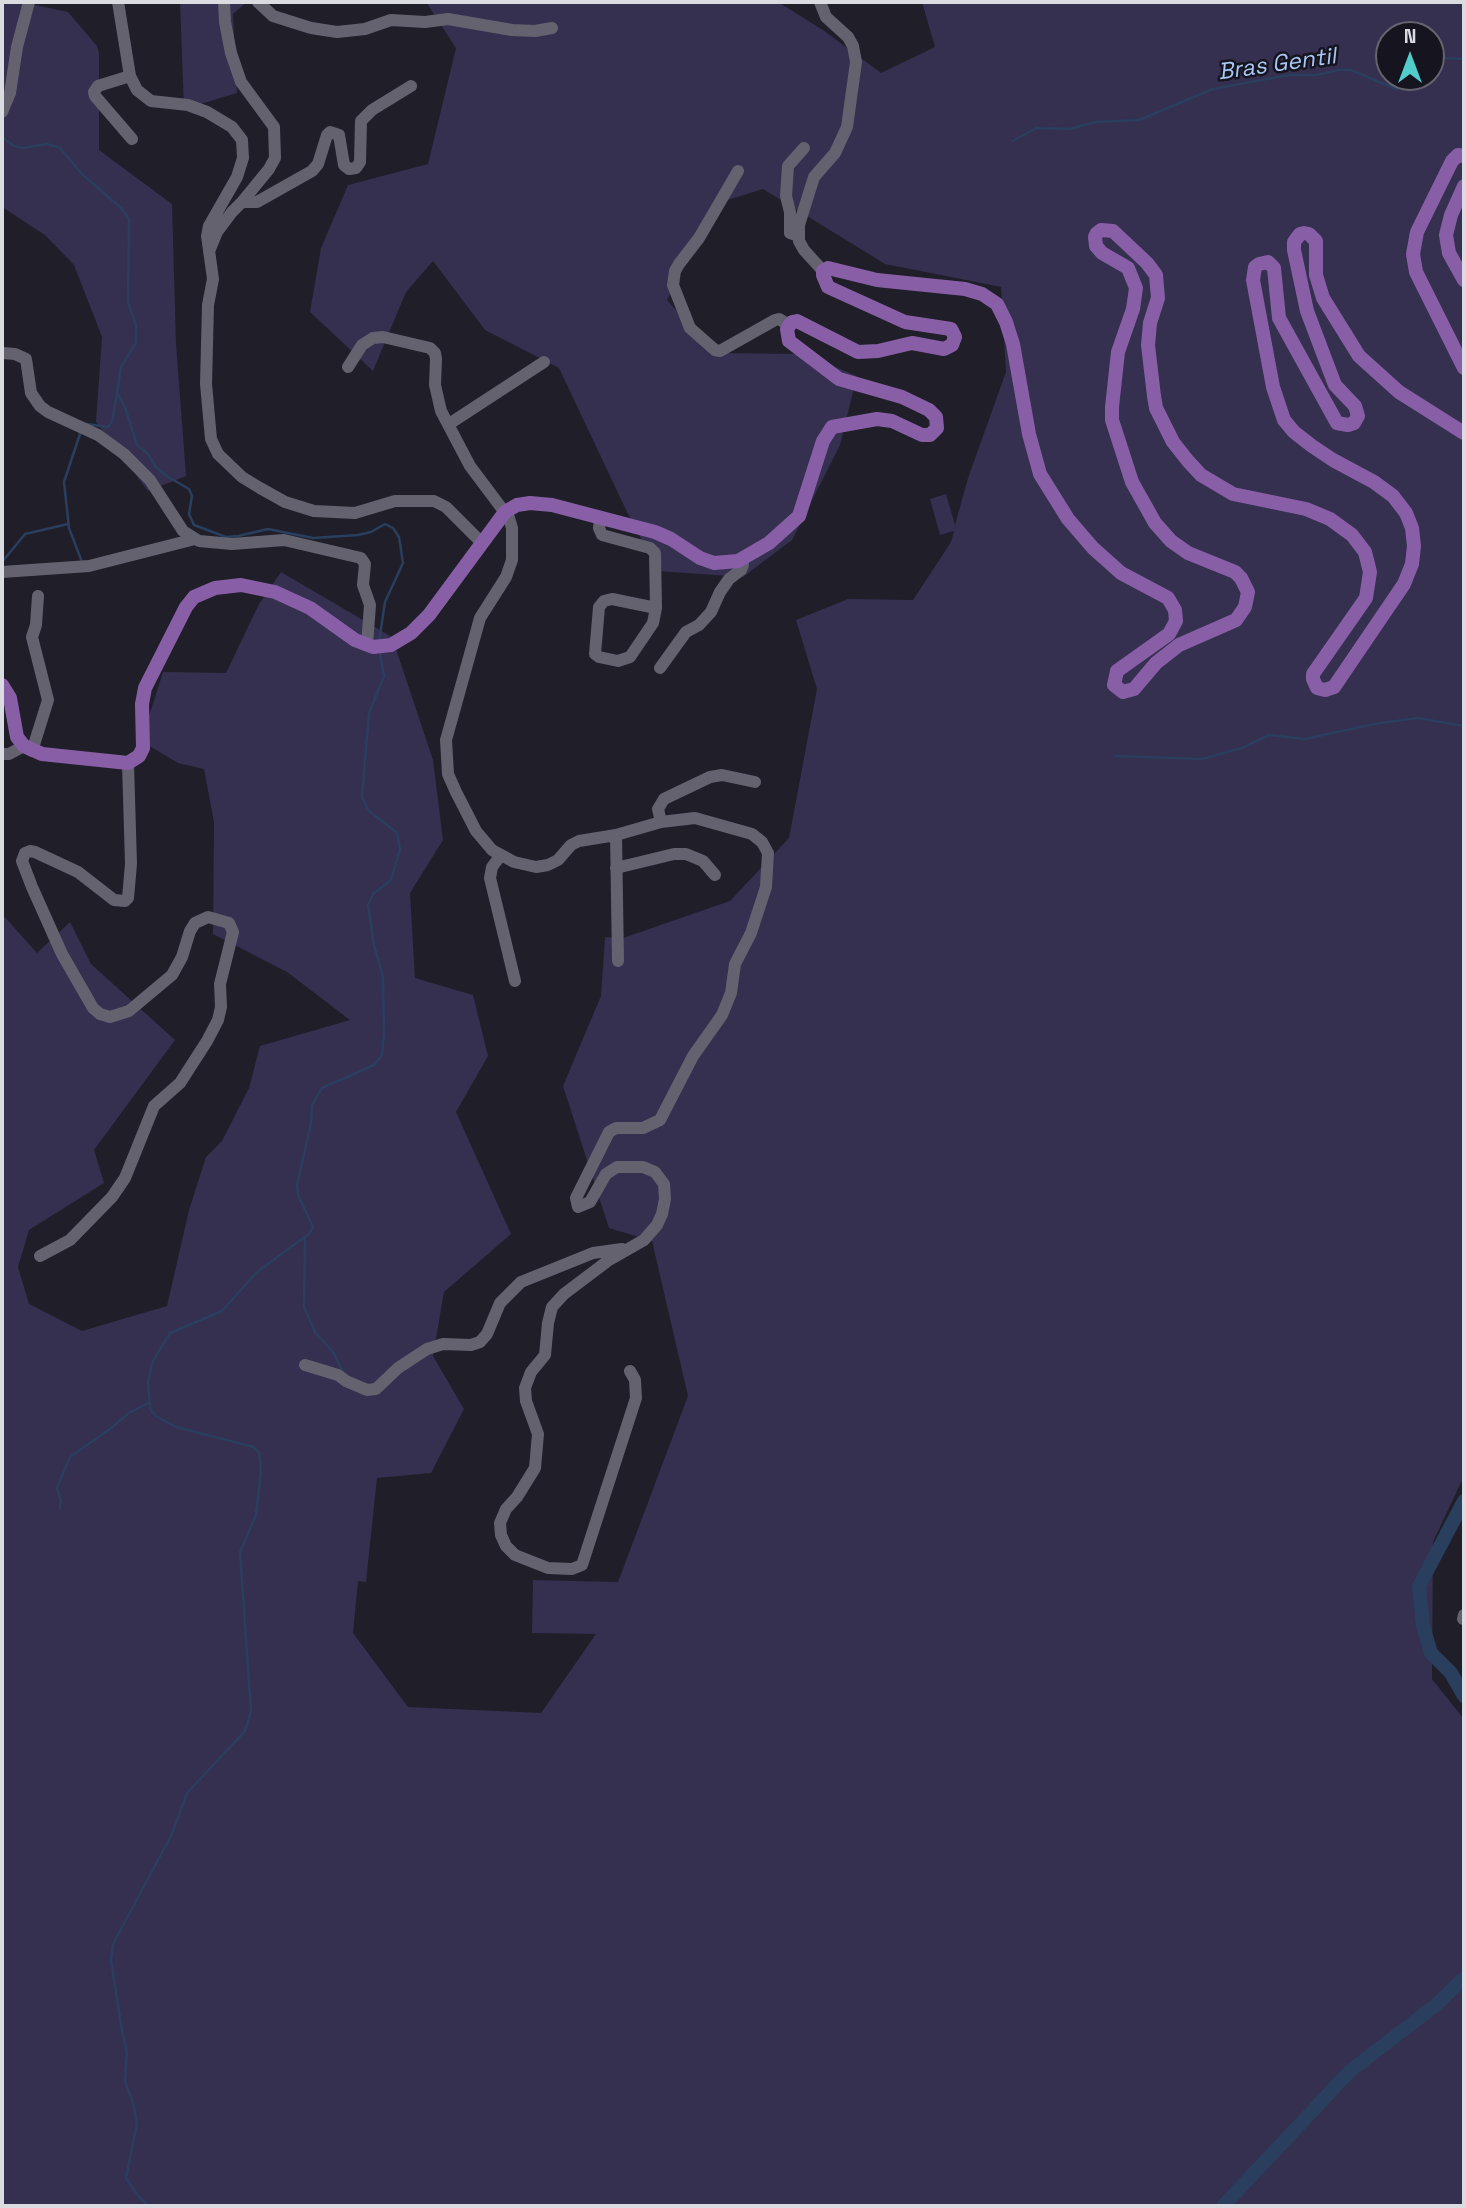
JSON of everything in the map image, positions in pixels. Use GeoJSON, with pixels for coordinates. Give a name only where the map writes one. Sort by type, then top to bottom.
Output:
{"type":"FeatureCollection","features":[{"type":"Feature","properties":{"kind":"main road"},"geometry":{"type":"LineString","coordinates":[[1464,156],[1458,155],[1452,161],[1417,232],[1413,254],[1416,271],[1464,368]]}},
{"type":"Feature","properties":{"kind":"main road"},"geometry":{"type":"LineString","coordinates":[[1464,187],[1451,215],[1447,235],[1449,253],[1464,280]]}},
{"type":"Feature","properties":{"kind":"main road"},"geometry":{"type":"LineString","coordinates":[[2,685],[10,698],[17,737],[28,748],[42,754],[128,763],[139,756],[144,748],[142,704],[145,688],[186,607],[194,597],[205,591],[241,585],[275,592],[310,608],[355,640],[375,646],[411,633],[429,615],[505,512],[517,505],[536,503],[655,532],[714,563],[729,563],[741,559],[769,543],[799,516],[823,441],[832,427],[877,419],[892,421],[922,435],[930,435],[937,428],[934,413],[917,402],[838,379],[789,341],[786,332],[792,321],[801,322],[858,352],[878,351],[912,343],[944,349],[953,345],[955,337],[951,329],[905,322],[828,287],[823,271],[833,268],[877,281],[965,289],[982,294],[998,304],[1013,344],[1029,434],[1040,474],[1068,519],[1093,548],[1121,573],[1168,598],[1175,610],[1176,621],[1169,634],[1116,671],[1114,685],[1123,692],[1134,689],[1156,663],[1179,645],[1192,637],[1237,620],[1245,607],[1248,592],[1235,572],[1188,553],[1171,541],[1155,523],[1132,482],[1112,420],[1112,407],[1118,352],[1133,309],[1136,288],[1128,268],[1102,253],[1096,246],[1097,233],[1113,231],[1147,262],[1156,275],[1158,298],[1150,323],[1148,345],[1156,408],[1173,442],[1188,461],[1201,475],[1233,494],[1291,506],[1330,519],[1352,535],[1364,552],[1370,572],[1366,598],[1313,674],[1317,688],[1325,691],[1334,687],[1404,584],[1412,564],[1412,528],[1406,513],[1393,496],[1312,446],[1284,420],[1273,387],[1255,293],[1255,267],[1268,262],[1274,268],[1279,318],[1337,423],[1354,423],[1358,416],[1357,410],[1335,385],[1307,311],[1294,250],[1294,242],[1304,233],[1316,241],[1317,275],[1323,298],[1359,356],[1399,391],[1464,433]]}},
{"type":"Feature","properties":{"kind":"street"},"geometry":{"type":"LineString","coordinates":[[2,112],[10,93],[17,47],[29,2]]}},
{"type":"Feature","properties":{"kind":"street"},"geometry":{"type":"LineString","coordinates":[[118,2],[130,76],[137,90],[151,101],[188,105],[207,112],[232,127],[242,140],[243,158],[237,177],[209,226],[207,236],[214,279],[208,305],[206,384],[211,439],[218,454],[242,477],[260,488],[285,502],[314,511],[355,513],[395,501],[434,501],[446,507],[482,543]]}},
{"type":"Feature","properties":{"kind":"street"},"geometry":{"type":"LineString","coordinates":[[210,250],[217,232],[275,158],[274,127],[241,82],[229,43],[224,2]]}},
{"type":"Feature","properties":{"kind":"street"},"geometry":{"type":"LineString","coordinates":[[258,2],[273,16],[311,28],[337,32],[351,32],[382,22],[448,19],[512,30],[535,31],[552,28]]}},
{"type":"Feature","properties":{"kind":"street"},"geometry":{"type":"LineString","coordinates":[[820,2],[826,16],[848,37],[853,46],[856,72],[847,127],[841,142],[814,177],[799,225],[799,236],[804,250],[823,271]]}},
{"type":"Feature","properties":{"kind":"street"},"geometry":{"type":"LineString","coordinates":[[130,76],[98,86],[94,92],[132,139]]}},
{"type":"Feature","properties":{"kind":"street"},"geometry":{"type":"LineString","coordinates":[[242,202],[257,201],[312,171],[318,164],[330,132],[339,135],[344,165],[349,169],[356,168],[360,162],[361,121],[372,110],[411,86]]}},
{"type":"Feature","properties":{"kind":"street"},"geometry":{"type":"LineString","coordinates":[[799,236],[790,233],[786,186],[788,166],[804,148]]}},
{"type":"Feature","properties":{"kind":"street"},"geometry":{"type":"LineString","coordinates":[[738,171],[699,238],[678,264],[673,285],[690,328],[715,350],[720,351],[775,320],[779,319],[789,325]]}},
{"type":"Feature","properties":{"kind":"street"},"geometry":{"type":"LineString","coordinates":[[348,367],[362,345],[373,338],[383,337],[430,348],[436,359],[437,398],[470,466],[505,512],[512,528],[512,560],[506,577],[480,618],[446,740],[448,774],[465,812],[492,850],[514,862],[536,867],[548,866],[579,841],[616,835],[661,822],[695,818],[752,834],[766,847],[769,863],[766,887],[751,933],[734,964],[731,993],[722,1015],[693,1056],[660,1120],[643,1128],[616,1128],[609,1132],[576,1198],[578,1206],[590,1202],[606,1174],[617,1167],[632,1166],[656,1172],[664,1184],[662,1214],[657,1225],[644,1240],[629,1247],[564,1294],[552,1307],[545,1355],[531,1372],[526,1388],[528,1409],[538,1434],[534,1468],[517,1497],[506,1509],[500,1523],[506,1546],[515,1555],[548,1568],[572,1569],[582,1565],[636,1398],[635,1380],[630,1371]]}},
{"type":"Feature","properties":{"kind":"street"},"geometry":{"type":"LineString","coordinates":[[2,352],[26,359],[31,393],[40,406],[109,442],[140,469],[160,494],[179,526],[195,539]]}},
{"type":"Feature","properties":{"kind":"street"},"geometry":{"type":"LineString","coordinates":[[449,424],[544,362]]}},
{"type":"Feature","properties":{"kind":"street"},"geometry":{"type":"LineString","coordinates":[[600,518],[599,528],[602,535],[653,550],[656,554],[656,608],[653,623],[630,657],[618,661],[595,654],[599,607],[604,601],[612,599],[656,608]]}},
{"type":"Feature","properties":{"kind":"street"},"geometry":{"type":"LineString","coordinates":[[2,572],[89,566],[195,539],[220,544],[284,540],[361,558],[365,564],[363,585],[370,605],[375,646]]}},
{"type":"Feature","properties":{"kind":"street"},"geometry":{"type":"LineString","coordinates":[[660,668],[686,632],[699,625],[711,612],[729,579],[741,570],[741,559]]}},
{"type":"Feature","properties":{"kind":"street"},"geometry":{"type":"LineString","coordinates":[[2,754],[28,748],[48,700],[32,637],[36,625],[38,596]]}},
{"type":"Feature","properties":{"kind":"street"},"geometry":{"type":"LineString","coordinates":[[40,1256],[70,1240],[112,1197],[125,1178],[154,1105],[180,1083],[207,1041],[218,1020],[221,1007],[220,984],[233,932],[229,923],[208,917],[195,923],[190,931],[182,957],[172,975],[129,1011],[110,1017],[100,1014],[93,1008],[62,954],[22,861],[25,853],[30,851],[78,872],[114,900],[125,901],[128,898],[131,864],[128,763]]}},
{"type":"Feature","properties":{"kind":"street"},"geometry":{"type":"LineString","coordinates":[[661,822],[658,809],[664,799],[710,777],[722,775],[755,782]]}},
{"type":"Feature","properties":{"kind":"street"},"geometry":{"type":"LineString","coordinates":[[616,835],[618,961]]}},
{"type":"Feature","properties":{"kind":"street"},"geometry":{"type":"LineString","coordinates":[[616,867],[674,854],[686,854],[703,861],[715,875]]}},
{"type":"Feature","properties":{"kind":"street"},"geometry":{"type":"LineString","coordinates":[[501,855],[492,867],[490,878],[515,981]]}},
{"type":"Feature","properties":{"kind":"street"},"geometry":{"type":"LineString","coordinates":[[305,1365],[328,1371],[367,1390],[376,1389],[398,1368],[427,1349],[443,1344],[471,1345],[480,1342],[487,1334],[500,1303],[514,1287],[531,1276],[593,1253],[629,1247]]}},
{"type":"Feature","properties":{"kind":"shaded area"},"geometry":{"type":"Polygon","coordinates":[[[2,2],[21,2],[68,12],[97,46],[99,150],[172,204],[176,343],[186,476],[148,491],[96,422],[102,337],[74,265],[45,235],[2,207],[2,2]]]}},
{"type":"Feature","properties":{"kind":"shaded area"},"geometry":{"type":"Polygon","coordinates":[[[180,2],[247,2],[233,14],[237,93],[184,109],[180,2]]]}},
{"type":"Feature","properties":{"kind":"shaded area"},"geometry":{"type":"Polygon","coordinates":[[[426,2],[778,2],[823,30],[881,73],[935,47],[922,2],[1464,2],[1464,1476],[1433,1542],[1432,1679],[1464,1719],[1464,2206],[2,2206],[2,914],[37,953],[70,922],[91,964],[175,1040],[94,1150],[104,1183],[29,1230],[18,1267],[29,1304],[82,1331],[167,1306],[189,1210],[206,1157],[222,1141],[249,1088],[260,1046],[350,1020],[287,972],[213,934],[214,822],[204,769],[178,763],[141,741],[163,672],[226,673],[259,604],[281,572],[392,637],[433,760],[443,840],[410,893],[415,978],[473,995],[488,1056],[456,1112],[511,1234],[444,1292],[433,1356],[464,1409],[431,1473],[377,1478],[366,1582],[358,1581],[353,1633],[408,1707],[541,1713],[596,1634],[532,1633],[533,1580],[618,1582],[688,1396],[652,1241],[609,1228],[563,1086],[601,996],[605,937],[623,938],[730,901],[789,838],[817,689],[796,620],[848,599],[913,600],[951,542],[954,531],[940,535],[930,499],[946,494],[955,525],[968,478],[1006,372],[1001,287],[885,264],[763,189],[715,204],[667,300],[714,353],[804,354],[857,376],[840,445],[792,540],[743,577],[658,571],[559,368],[485,330],[433,261],[406,292],[373,371],[310,312],[321,248],[348,185],[428,164],[456,48],[426,2]]]}},
{"type":"Feature","properties":{"kind":"waterway","name":"Bras Gentil"},"geometry":{"type":"LineString","coordinates":[[1445,58],[1464,59]]}},
{"type":"Feature","properties":{"kind":"waterway","name":"Bras Gentil"},"geometry":{"type":"LineString","coordinates":[[1013,141],[1036,128],[1069,129],[1096,122],[1139,120],[1213,89],[1289,75],[1316,75],[1351,70],[1375,80]]}},
{"type":"Feature","properties":{"kind":"waterway"},"geometry":{"type":"LineString","coordinates":[[2,137],[14,146],[23,148],[47,144],[60,148],[82,174],[121,208],[129,219],[128,302],[136,325],[136,343],[121,367],[117,393],[125,407],[137,445],[165,475],[189,489],[192,496],[189,514],[194,525],[226,537],[268,529],[313,538],[358,535],[371,532],[385,524],[393,528],[399,537],[403,563],[385,602],[379,642]]}},
{"type":"Feature","properties":{"kind":"waterway"},"geometry":{"type":"LineString","coordinates":[[87,424],[108,427],[112,422],[117,393]]}},
{"type":"Feature","properties":{"kind":"waterway"},"geometry":{"type":"LineString","coordinates":[[81,431],[64,482],[69,528],[82,562]]}},
{"type":"Feature","properties":{"kind":"waterway"},"geometry":{"type":"LineString","coordinates":[[2,562],[25,534],[68,524]]}},
{"type":"Feature","properties":{"kind":"waterway"},"geometry":{"type":"LineString","coordinates":[[149,2206],[126,2178],[137,2123],[125,2081],[127,2052],[111,1960],[113,1944],[172,1834],[187,1793],[245,1731],[251,1711],[240,1552],[256,1515],[261,1469],[259,1453],[254,1447],[176,1427],[156,1416],[150,1409],[148,1381],[153,1361],[170,1333],[222,1311],[257,1272],[310,1233],[313,1227],[298,1195],[297,1185],[311,1123],[312,1105],[322,1088],[374,1065],[382,1055],[383,977],[374,945],[368,905],[373,894],[391,880],[400,849],[397,833],[369,811],[362,797],[369,713],[384,676],[380,653]]}},
{"type":"Feature","properties":{"kind":"waterway"},"geometry":{"type":"LineString","coordinates":[[1115,756],[1202,759],[1242,748],[1269,735],[1305,739],[1374,724],[1418,718],[1464,726]]}},
{"type":"Feature","properties":{"kind":"waterway"},"geometry":{"type":"LineString","coordinates":[[305,1237],[304,1307],[315,1332],[333,1352],[343,1372]]}},
{"type":"Feature","properties":{"kind":"waterway"},"geometry":{"type":"LineString","coordinates":[[60,1508],[61,1500],[57,1488],[70,1457],[129,1413],[148,1403]]}},
{"type":"Feature","properties":{"kind":"waterway"},"geometry":{"type":"LineString","coordinates":[[1464,1501],[1419,1586],[1423,1626],[1431,1653],[1451,1673],[1464,1696]]}},
{"type":"Feature","properties":{"kind":"waterway"},"geometry":{"type":"LineString","coordinates":[[1223,2206],[1350,2071],[1436,2005],[1464,1978]]}}]}
